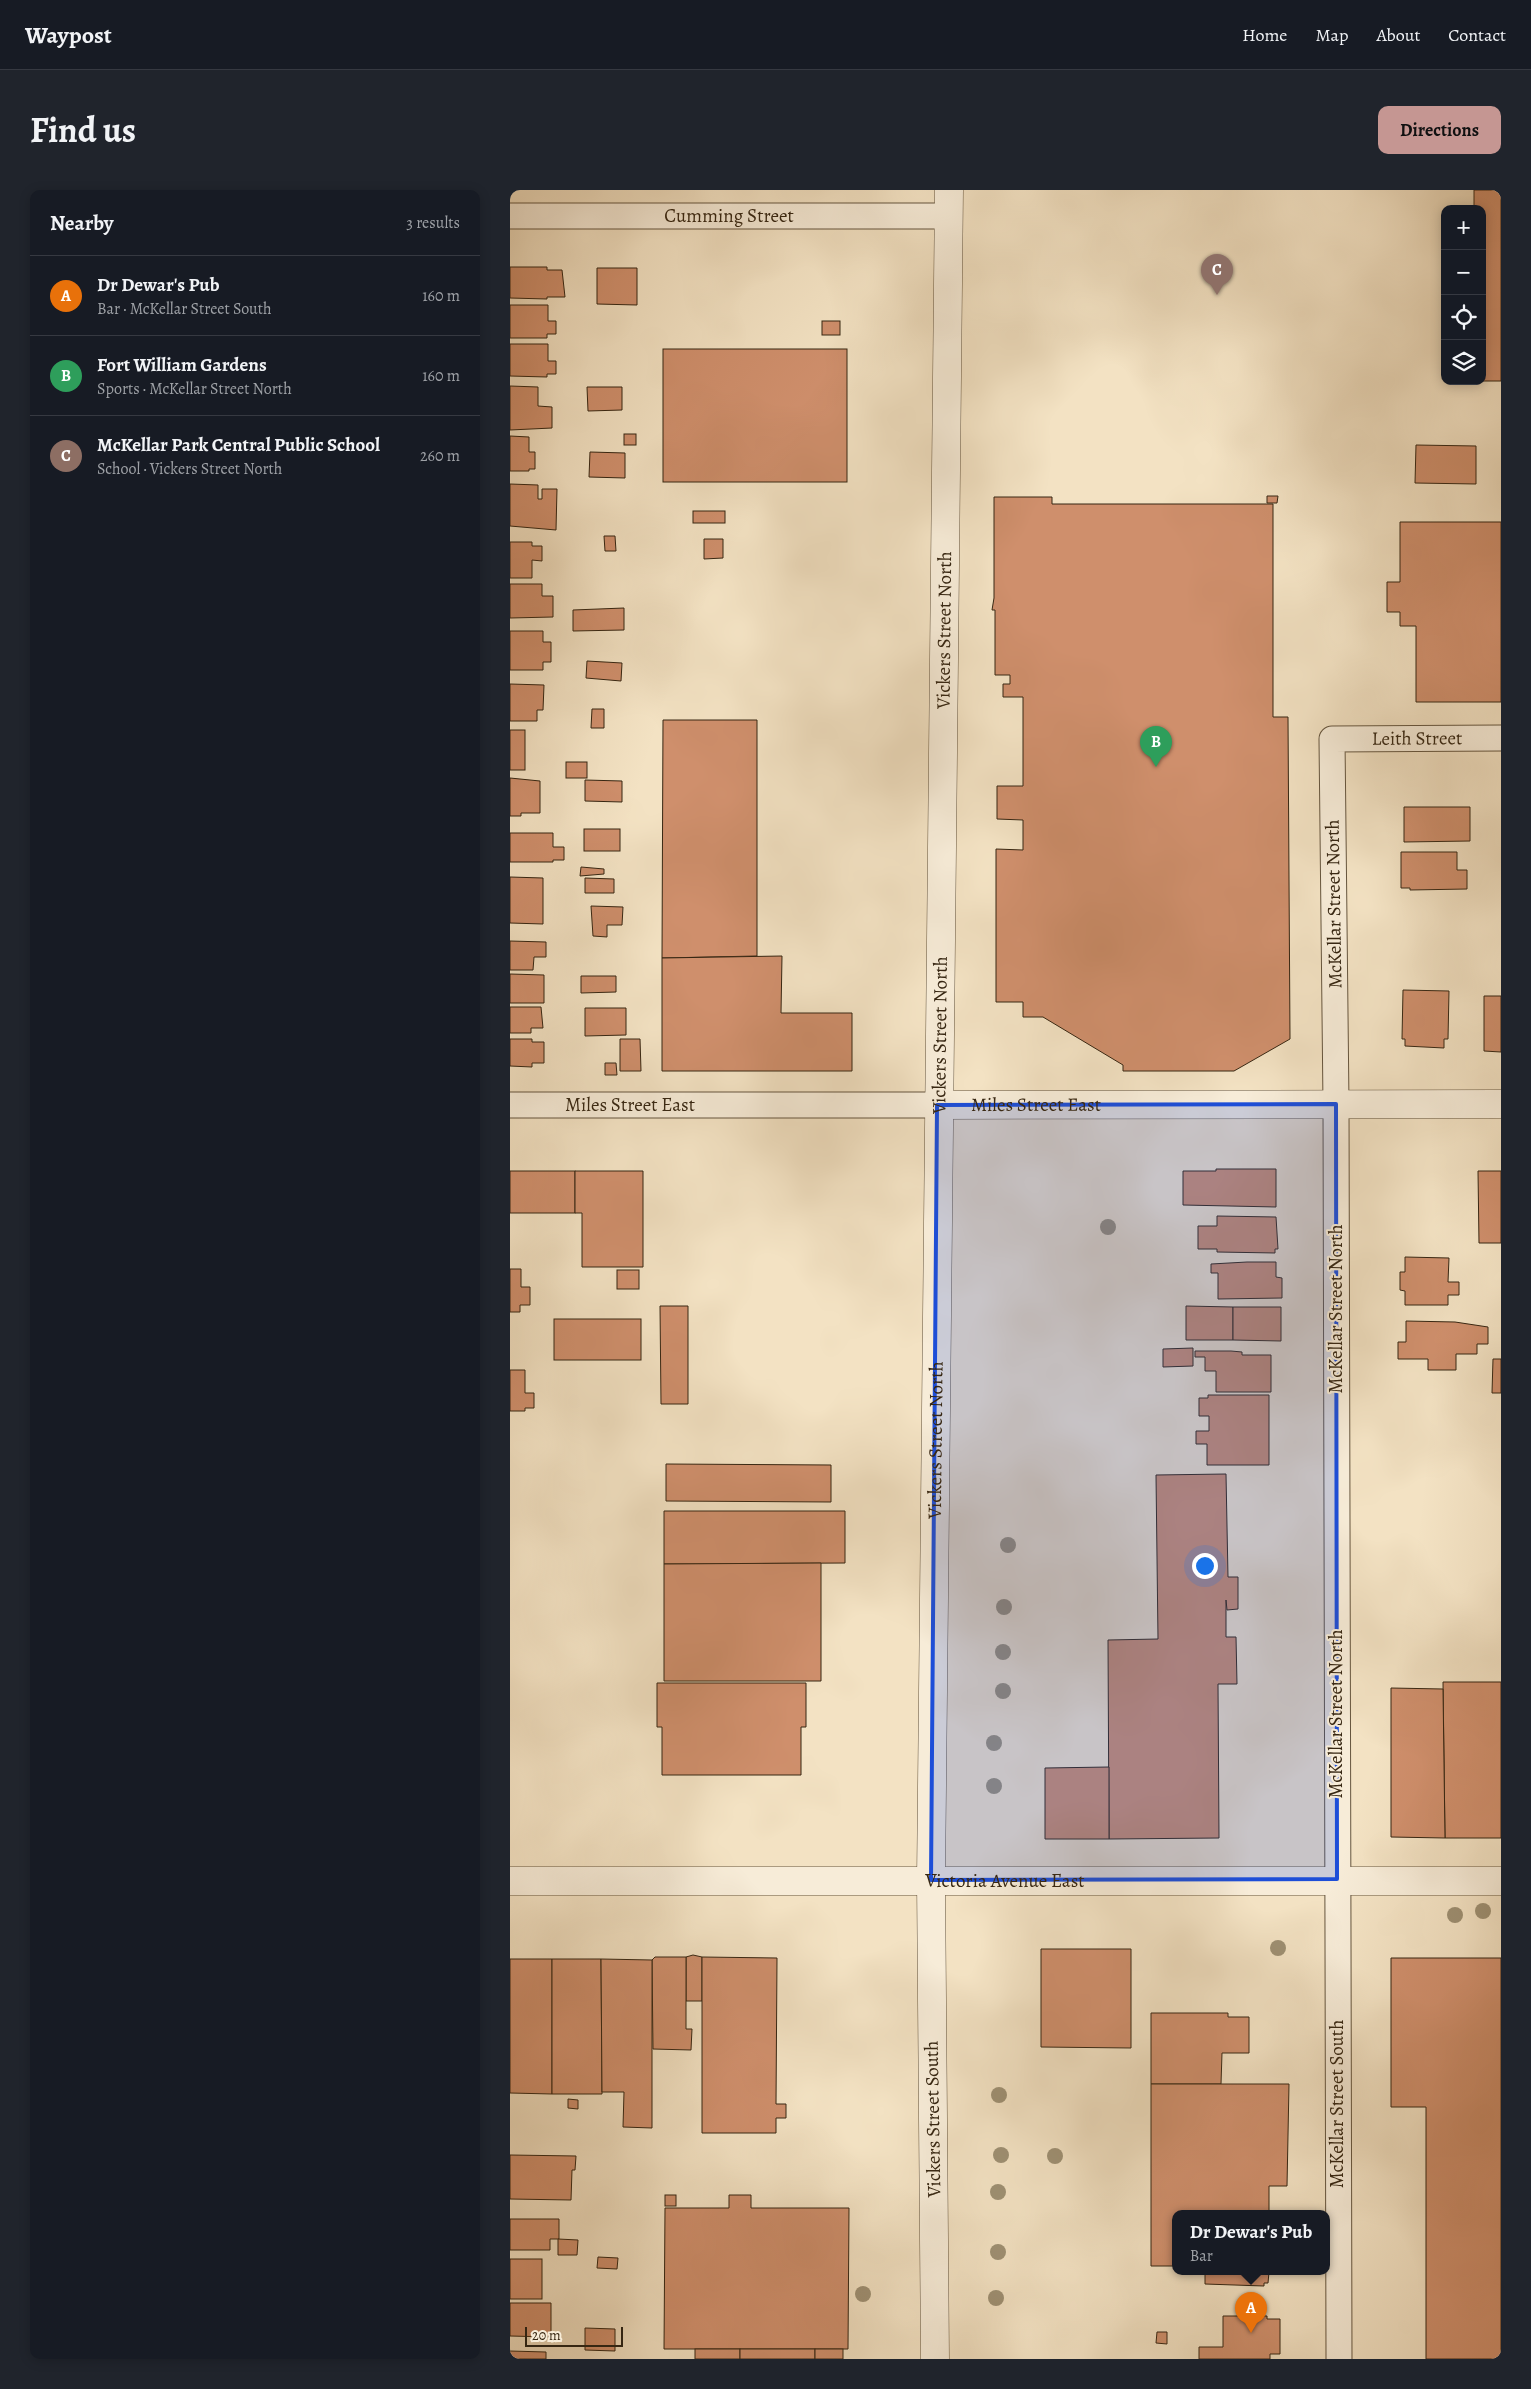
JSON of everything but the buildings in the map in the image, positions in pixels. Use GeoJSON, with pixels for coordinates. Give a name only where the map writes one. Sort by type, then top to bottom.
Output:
{"type":"FeatureCollection","features":[{"type":"Feature","properties":{"kind":"street","name":"Cumming Street"},"geometry":{"type":"LineString","coordinates":[[510,216],[949,203]]}},
{"type":"Feature","properties":{"kind":"street","name":"Vickers Street North"},"geometry":{"type":"LineString","coordinates":[[931,1880],[949,203]]}},
{"type":"Feature","properties":{"kind":"street","name":"Leith Street"},"geometry":{"type":"LineString","coordinates":[[1332,739],[1501,738]]}},
{"type":"Feature","properties":{"kind":"street","name":"McKellar Street North"},"geometry":{"type":"LineString","coordinates":[[1332,739],[1336,1104],[1336,1879]]}},
{"type":"Feature","properties":{"kind":"street","name":"Miles Street East"},"geometry":{"type":"LineString","coordinates":[[510,1104],[1501,1104]]}},
{"type":"Feature","properties":{"kind":"street","name":"Victoria Avenue East"},"geometry":{"type":"LineString","coordinates":[[510,1881],[1336,1879],[1501,1881]]}},
{"type":"Feature","properties":{"kind":"street","name":"McKellar Street South"},"geometry":{"type":"LineString","coordinates":[[1336,1879],[1338,2359]]}},
{"type":"Feature","properties":{"kind":"street","name":"Vickers Street South"},"geometry":{"type":"LineString","coordinates":[[931,1880],[935,2359]]}},
{"type":"Feature","properties":{"kind":"highlighted area"},"geometry":{"type":"Polygon","coordinates":[[[1336,1104],[1337,1879],[931,1880],[937,1105],[1336,1104]]]}},
{"type":"Feature","properties":{"kind":"place","name":"McKellar Park Central Public School"},"geometry":{"type":"Point","coordinates":[1217,295]}},
{"type":"Feature","properties":{"kind":"place","name":"Fort William Gardens"},"geometry":{"type":"Point","coordinates":[1156,767]}},
{"type":"Feature","properties":{"kind":"place","name":"Dr Dewar's Pub"},"geometry":{"type":"Point","coordinates":[1251,2333]}}]}
